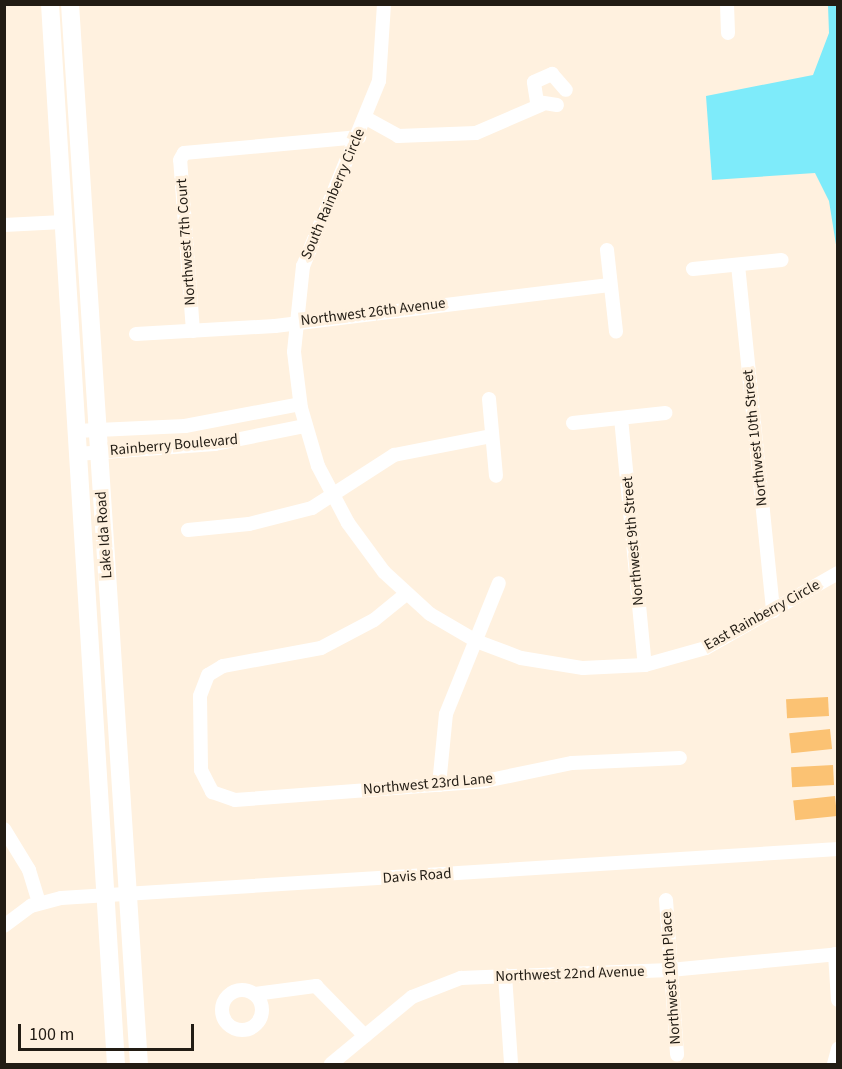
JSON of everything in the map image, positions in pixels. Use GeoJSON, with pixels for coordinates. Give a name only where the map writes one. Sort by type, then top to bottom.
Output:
{"type":"FeatureCollection","features":[{"type":"Feature","properties":{"kind":"street","name":"Lake Ida Road"},"geometry":{"type":"LineString","coordinates":[[50,4],[116,1065]]}},
{"type":"Feature","properties":{"kind":"street","name":"Lake Ida Road"},"geometry":{"type":"LineString","coordinates":[[70,4],[138,1065]]}},
{"type":"Feature","properties":{"kind":"street","name":"South Rainberry Circle"},"geometry":{"type":"LineString","coordinates":[[384,4],[382,62],[366,118],[303,266],[295,320],[300,404],[305,426],[332,496],[364,548],[406,594],[476,641]]}},
{"type":"Feature","properties":{"kind":"street"},"geometry":{"type":"LineString","coordinates":[[727,4],[728,33]]}},
{"type":"Feature","properties":{"kind":"street"},"geometry":{"type":"LineString","coordinates":[[541,105],[532,93],[542,75],[557,75],[566,90]]}},
{"type":"Feature","properties":{"kind":"street"},"geometry":{"type":"LineString","coordinates":[[366,118],[398,136],[476,133],[541,105],[557,105]]}},
{"type":"Feature","properties":{"kind":"street","name":"Northwest 7th Court"},"geometry":{"type":"LineString","coordinates":[[193,331],[180,160],[184,153],[358,137]]}},
{"type":"Feature","properties":{"kind":"street"},"geometry":{"type":"LineString","coordinates":[[4,225],[63,222]]}},
{"type":"Feature","properties":{"kind":"street"},"geometry":{"type":"LineString","coordinates":[[607,250],[616,332]]}},
{"type":"Feature","properties":{"kind":"street"},"geometry":{"type":"LineString","coordinates":[[693,269],[782,260]]}},
{"type":"Feature","properties":{"kind":"street","name":"Northwest 10th Street"},"geometry":{"type":"LineString","coordinates":[[738,265],[773,611]]}},
{"type":"Feature","properties":{"kind":"street","name":"Northwest 26th Avenue"},"geometry":{"type":"LineString","coordinates":[[136,334],[193,331],[610,285]]}},
{"type":"Feature","properties":{"kind":"street"},"geometry":{"type":"LineString","coordinates":[[489,399],[496,476]]}},
{"type":"Feature","properties":{"kind":"street","name":"Rainberry Boulevard"},"geometry":{"type":"LineString","coordinates":[[76,431],[185,426],[300,404]]}},
{"type":"Feature","properties":{"kind":"street"},"geometry":{"type":"LineString","coordinates":[[573,423],[665,413]]}},
{"type":"Feature","properties":{"kind":"street","name":"Northwest 9th Street"},"geometry":{"type":"LineString","coordinates":[[621,418],[645,665]]}},
{"type":"Feature","properties":{"kind":"street","name":"Rainberry Boulevard"},"geometry":{"type":"LineString","coordinates":[[77,454],[215,444],[305,426]]}},
{"type":"Feature","properties":{"kind":"street"},"geometry":{"type":"LineString","coordinates":[[188,530],[281,518],[332,496],[394,455],[492,436]]}},
{"type":"Feature","properties":{"kind":"street","name":"East Rainberry Circle"},"geometry":{"type":"LineString","coordinates":[[476,641],[552,665],[645,665],[706,648],[837,573]]}},
{"type":"Feature","properties":{"kind":"street"},"geometry":{"type":"LineString","coordinates":[[439,785],[446,714],[499,583]]}},
{"type":"Feature","properties":{"kind":"street","name":"Northwest 23rd Lane"},"geometry":{"type":"LineString","coordinates":[[406,594],[374,620],[321,648],[215,669],[200,696],[201,771],[212,792],[236,800],[439,785],[572,763],[680,758]]}},
{"type":"Feature","properties":{"kind":"street"},"geometry":{"type":"LineString","coordinates":[[4,829],[29,870],[39,902]]}},
{"type":"Feature","properties":{"kind":"street","name":"Davis Road"},"geometry":{"type":"LineString","coordinates":[[4,926],[39,902],[105,895],[837,849]]}},
{"type":"Feature","properties":{"kind":"street","name":"Northwest 10th Place"},"geometry":{"type":"LineString","coordinates":[[666,900],[677,1055]]}},
{"type":"Feature","properties":{"kind":"street"},"geometry":{"type":"LineString","coordinates":[[836,954],[837,1000]]}},
{"type":"Feature","properties":{"kind":"street","name":"Northwest 22nd Avenue"},"geometry":{"type":"LineString","coordinates":[[331,1065],[428,988],[461,978],[670,970],[836,954]]}},
{"type":"Feature","properties":{"kind":"street"},"geometry":{"type":"LineString","coordinates":[[505,975],[511,1065]]}},
{"type":"Feature","properties":{"kind":"street"},"geometry":{"type":"LineString","coordinates":[[255,994],[316,986],[365,1036]]}},
{"type":"Feature","properties":{"kind":"street"},"geometry":{"type":"LineString","coordinates":[[834,1065],[837,1049]]}},
{"type":"Feature","properties":{"kind":"shaded area"},"geometry":{"type":"Polygon","coordinates":[[[828,697],[829,716],[787,718],[786,699],[828,697]]]}},
{"type":"Feature","properties":{"kind":"shaded area"},"geometry":{"type":"Polygon","coordinates":[[[830,729],[832,749],[791,753],[789,733],[830,729]]]}},
{"type":"Feature","properties":{"kind":"shaded area"},"geometry":{"type":"Polygon","coordinates":[[[833,765],[834,785],[792,787],[791,767],[833,765]]]}},
{"type":"Feature","properties":{"kind":"shaded area"},"geometry":{"type":"Polygon","coordinates":[[[835,796],[837,816],[795,820],[793,800],[835,796]]]}},
{"type":"Feature","properties":{"kind":"water"},"geometry":{"type":"Polygon","coordinates":[[[828,5],[838,5],[837,251],[829,201],[815,173],[712,180],[706,96],[813,75],[829,33],[828,5]]]}}]}
